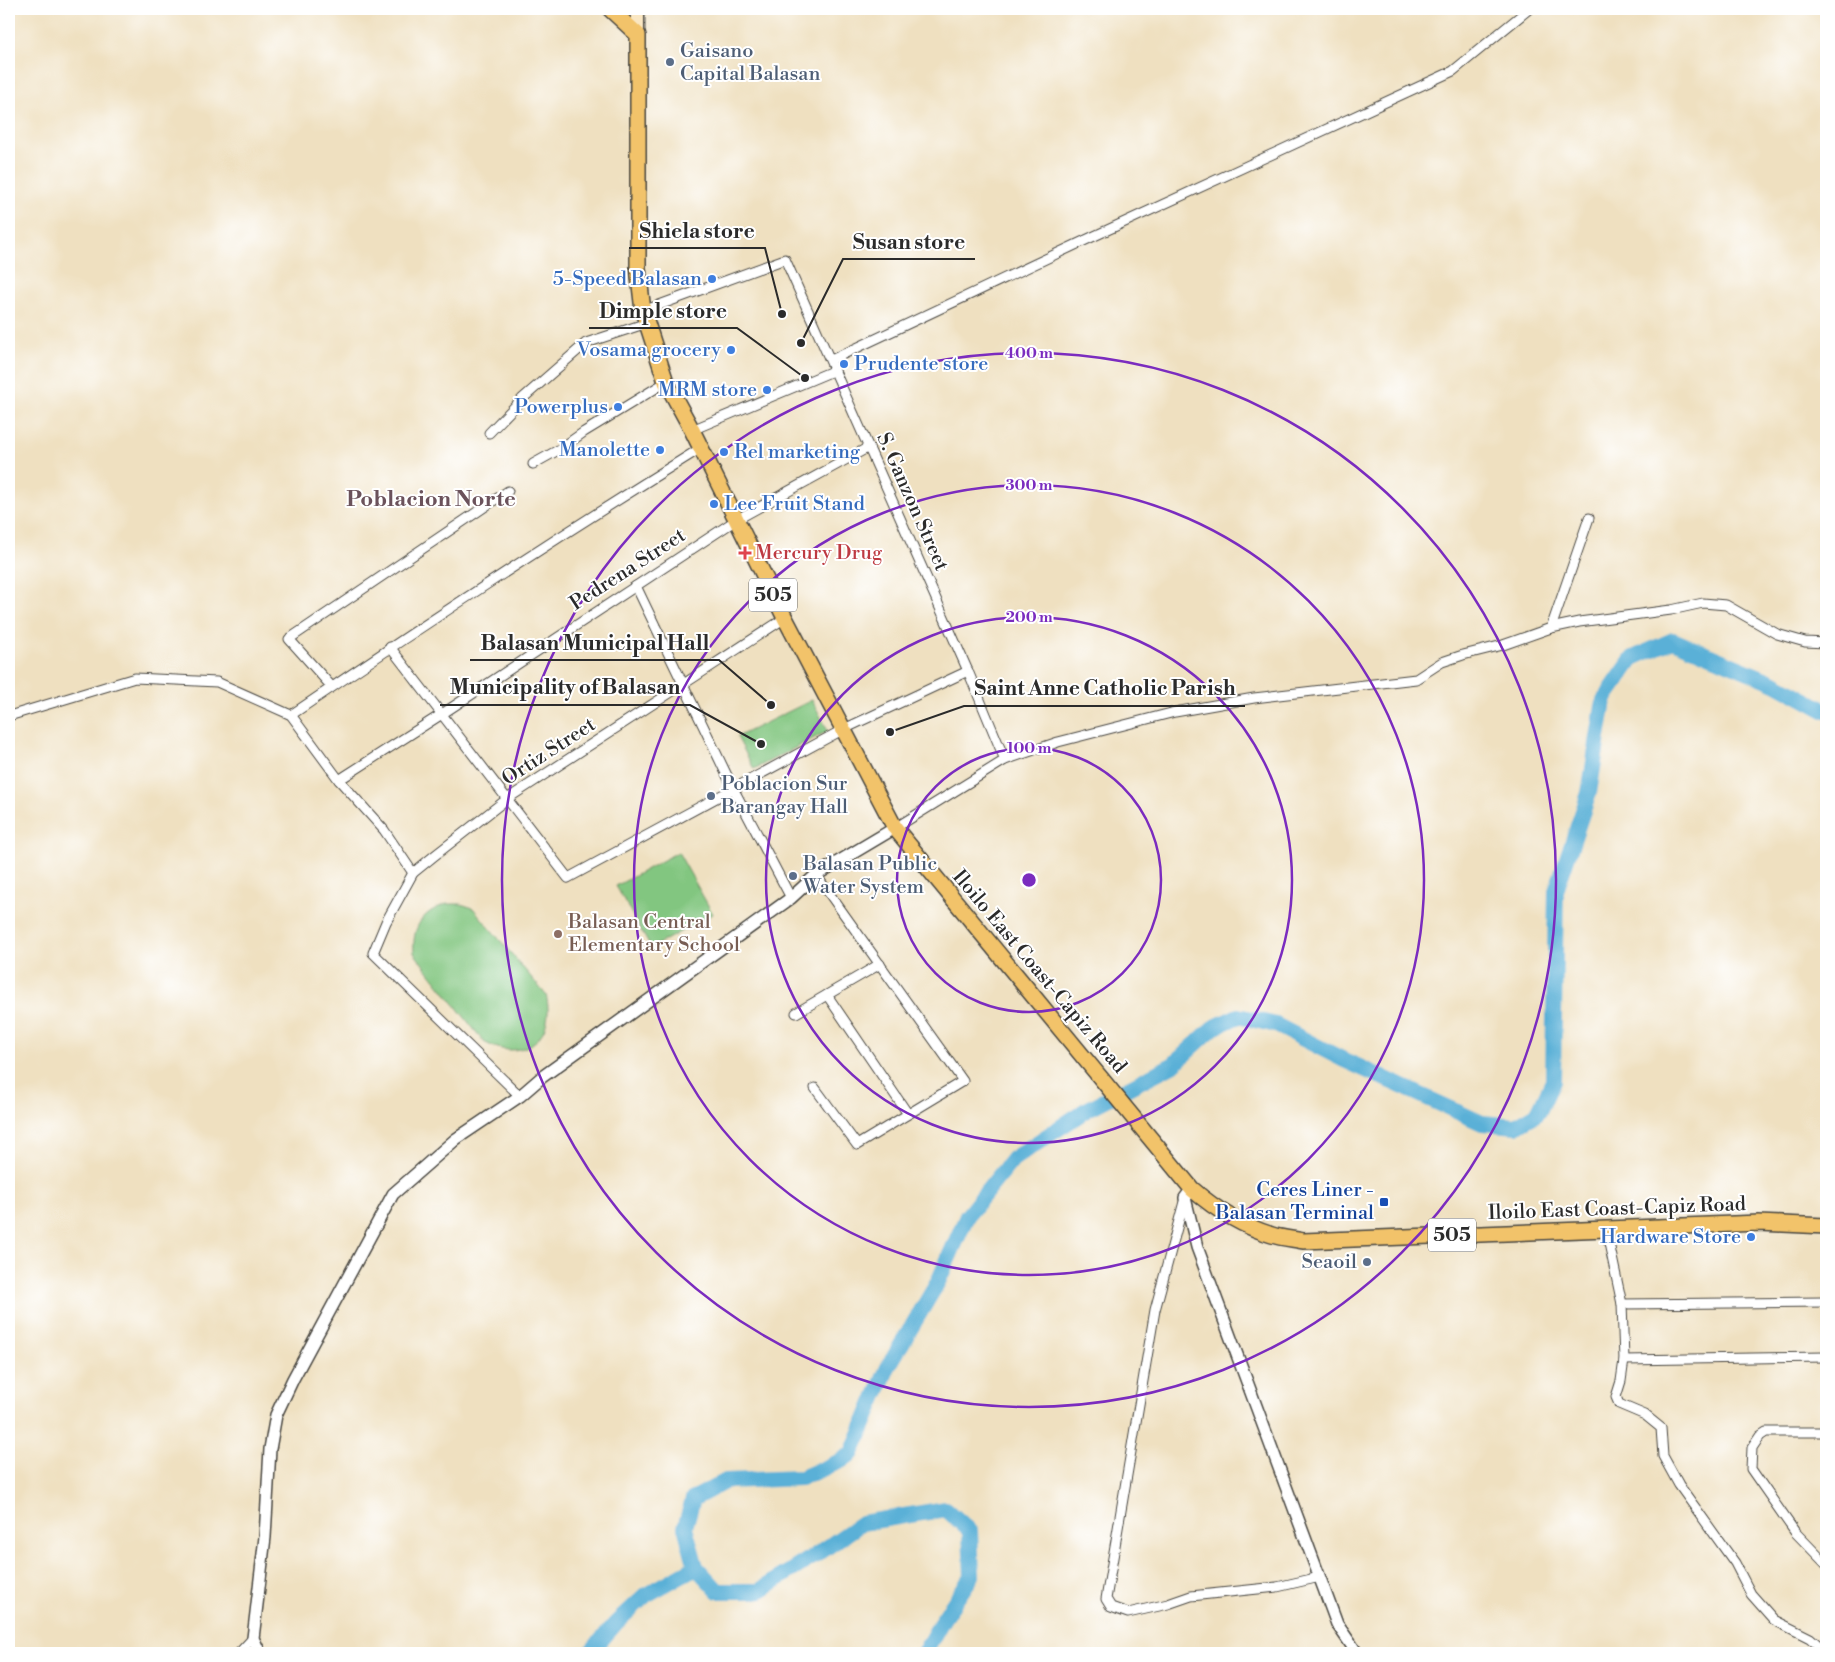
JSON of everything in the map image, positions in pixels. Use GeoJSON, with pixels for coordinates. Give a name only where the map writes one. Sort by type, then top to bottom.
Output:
{"type":"FeatureCollection","features":[{"type":"Feature","properties":{"kind":"main road"},"geometry":{"type":"LineString","coordinates":[[610,9],[638,35]]}},
{"type":"Feature","properties":{"kind":"main road"},"geometry":{"type":"LineString","coordinates":[[638,9],[638,35]]}},
{"type":"Feature","properties":{"kind":"main road","name":"Iloilo East Coast-Capiz Road"},"geometry":{"type":"LineString","coordinates":[[638,35],[638,268],[645,317],[666,382],[692,430],[785,618],[895,828],[1102,1078],[1188,1193],[1240,1222],[1272,1235],[1303,1241],[1759,1223],[1826,1226]]}},
{"type":"Feature","properties":{"kind":"street"},"geometry":{"type":"LineString","coordinates":[[831,360],[1090,238],[1453,71],[1528,9]]}},
{"type":"Feature","properties":{"kind":"street","name":"S. Ganzon Street"},"geometry":{"type":"LineString","coordinates":[[645,317],[785,259],[1006,760]]}},
{"type":"Feature","properties":{"kind":"street"},"geometry":{"type":"LineString","coordinates":[[489,433],[522,399],[586,343],[645,317]]}},
{"type":"Feature","properties":{"kind":"street"},"geometry":{"type":"LineString","coordinates":[[692,430],[835,370]]}},
{"type":"Feature","properties":{"kind":"street"},"geometry":{"type":"LineString","coordinates":[[533,464],[666,382]]}},
{"type":"Feature","properties":{"kind":"street","name":"Pedrena Street"},"geometry":{"type":"LineString","coordinates":[[339,780],[736,520],[869,446]]}},
{"type":"Feature","properties":{"kind":"street"},"geometry":{"type":"LineString","coordinates":[[291,715],[390,647],[607,506],[701,448]]}},
{"type":"Feature","properties":{"kind":"street"},"geometry":{"type":"LineString","coordinates":[[332,687],[289,639],[508,491]]}},
{"type":"Feature","properties":{"kind":"street"},"geometry":{"type":"LineString","coordinates":[[1551,628],[1589,518]]}},
{"type":"Feature","properties":{"kind":"street"},"geometry":{"type":"LineString","coordinates":[[636,586],[733,788],[791,898]]}},
{"type":"Feature","properties":{"kind":"street"},"geometry":{"type":"LineString","coordinates":[[260,1653],[253,1638],[265,1537],[270,1449],[276,1415],[293,1379],[393,1194],[456,1139],[520,1096],[542,1077],[791,898],[816,875],[1006,760],[1058,742],[1175,712],[1254,698],[1416,679],[1442,662],[1503,645],[1551,628],[1580,622],[1671,610],[1704,603],[1726,604],[1777,634],[1805,642],[1826,643]]}},
{"type":"Feature","properties":{"kind":"street","name":"Ortiz Street"},"geometry":{"type":"LineString","coordinates":[[414,873],[507,799],[785,618]]}},
{"type":"Feature","properties":{"kind":"street"},"geometry":{"type":"LineString","coordinates":[[390,647],[568,878],[844,729],[968,671]]}},
{"type":"Feature","properties":{"kind":"street"},"geometry":{"type":"LineString","coordinates":[[9,716],[135,678],[217,682],[291,715],[339,780],[384,830],[414,873],[386,922],[372,953],[520,1096]]}},
{"type":"Feature","properties":{"kind":"street"},"geometry":{"type":"LineString","coordinates":[[816,875],[963,1081],[857,1145],[816,1088]]}},
{"type":"Feature","properties":{"kind":"street"},"geometry":{"type":"LineString","coordinates":[[796,1013],[880,964]]}},
{"type":"Feature","properties":{"kind":"street"},"geometry":{"type":"LineString","coordinates":[[827,995],[908,1114]]}},
{"type":"Feature","properties":{"kind":"street"},"geometry":{"type":"LineString","coordinates":[[1188,1193],[1155,1310],[1106,1599],[1111,1607],[1128,1612],[1168,1604],[1191,1596],[1277,1587],[1320,1577]]}},
{"type":"Feature","properties":{"kind":"street"},"geometry":{"type":"LineString","coordinates":[[1188,1193],[1197,1247],[1337,1624],[1357,1653]]}},
{"type":"Feature","properties":{"kind":"street"},"geometry":{"type":"LineString","coordinates":[[1606,1229],[1622,1304],[1624,1360],[1616,1398],[1618,1404],[1645,1415],[1661,1428],[1663,1456],[1679,1485],[1735,1563],[1751,1594],[1774,1620],[1810,1638],[1826,1652]]}},
{"type":"Feature","properties":{"kind":"street"},"geometry":{"type":"LineString","coordinates":[[1622,1304],[1826,1302]]}},
{"type":"Feature","properties":{"kind":"street"},"geometry":{"type":"LineString","coordinates":[[1624,1360],[1826,1357]]}},
{"type":"Feature","properties":{"kind":"street"},"geometry":{"type":"LineString","coordinates":[[1826,1432],[1766,1432],[1760,1436],[1752,1448],[1751,1469],[1795,1532],[1826,1564]]}},
{"type":"Feature","properties":{"kind":"street"},"geometry":{"type":"LineString","coordinates":[[239,1653],[253,1638]]}},
{"type":"Feature","properties":{"kind":"green space"},"geometry":{"type":"Polygon","coordinates":[[[812,700],[828,731],[754,769],[737,737],[812,700]]]}},
{"type":"Feature","properties":{"kind":"green space"},"geometry":{"type":"Polygon","coordinates":[[[678,852],[713,914],[651,948],[616,886],[678,852]]]}},
{"type":"Feature","properties":{"kind":"green space"},"geometry":{"type":"Polygon","coordinates":[[[447,904],[461,904],[473,908],[546,995],[548,1010],[546,1024],[541,1035],[533,1043],[523,1048],[511,1050],[498,1048],[484,1042],[414,953],[415,935],[420,921],[431,911],[447,904]]]}},
{"type":"Feature","properties":{"kind":"waterway"},"geometry":{"type":"LineString","coordinates":[[924,1653],[943,1619],[972,1576],[970,1531],[946,1509],[862,1523],[759,1591],[718,1591],[696,1567],[685,1527],[693,1499],[726,1481],[801,1478],[841,1461],[852,1453],[888,1367],[938,1282],[967,1216],[1013,1159],[1086,1110],[1174,1064],[1213,1028],[1238,1016],[1276,1025],[1342,1059],[1482,1123],[1516,1126],[1538,1113],[1553,1081],[1556,891],[1589,793],[1604,700],[1633,658],[1673,640],[1777,684],[1826,711]]}},
{"type":"Feature","properties":{"kind":"waterway"},"geometry":{"type":"LineString","coordinates":[[590,1653],[616,1623],[646,1595],[696,1567]]}},
{"type":"Feature","properties":{"kind":"place","name":"Gaisano Capital Balasan"},"geometry":{"type":"Point","coordinates":[670,62]}},
{"type":"Feature","properties":{"kind":"place","name":"5-Speed Balasan"},"geometry":{"type":"Point","coordinates":[712,279]}},
{"type":"Feature","properties":{"kind":"place","name":"Shiela store"},"geometry":{"type":"Point","coordinates":[782,314]}},
{"type":"Feature","properties":{"kind":"place","name":"Susan store"},"geometry":{"type":"Point","coordinates":[801,343]}},
{"type":"Feature","properties":{"kind":"place","name":"Vosama grocery"},"geometry":{"type":"Point","coordinates":[731,350]}},
{"type":"Feature","properties":{"kind":"place","name":"Prudente store"},"geometry":{"type":"Point","coordinates":[844,364]}},
{"type":"Feature","properties":{"kind":"place","name":"Dimple store"},"geometry":{"type":"Point","coordinates":[805,378]}},
{"type":"Feature","properties":{"kind":"place","name":"MRM store"},"geometry":{"type":"Point","coordinates":[767,390]}},
{"type":"Feature","properties":{"kind":"place","name":"Powerplus"},"geometry":{"type":"Point","coordinates":[618,407]}},
{"type":"Feature","properties":{"kind":"place","name":"Manolette"},"geometry":{"type":"Point","coordinates":[660,450]}},
{"type":"Feature","properties":{"kind":"place","name":"Rel marketing"},"geometry":{"type":"Point","coordinates":[724,452]}},
{"type":"Feature","properties":{"kind":"place","name":"Lee Fruit Stand"},"geometry":{"type":"Point","coordinates":[714,504]}},
{"type":"Feature","properties":{"kind":"place","name":"Mercury Drug"},"geometry":{"type":"Point","coordinates":[745,553]}},
{"type":"Feature","properties":{"kind":"place","name":"Balasan Municipal Hall"},"geometry":{"type":"Point","coordinates":[771,705]}},
{"type":"Feature","properties":{"kind":"place","name":"Saint Anne Catholic Parish"},"geometry":{"type":"Point","coordinates":[890,732]}},
{"type":"Feature","properties":{"kind":"place","name":"Municipality of Balasan"},"geometry":{"type":"Point","coordinates":[761,744]}},
{"type":"Feature","properties":{"kind":"place","name":"Poblacion Sur Barangay Hall"},"geometry":{"type":"Point","coordinates":[711,796]}},
{"type":"Feature","properties":{"kind":"place","name":"Balasan Public Water System"},"geometry":{"type":"Point","coordinates":[793,876]}},
{"type":"Feature","properties":{"kind":"place","name":"Balasan Central Elementary School"},"geometry":{"type":"Point","coordinates":[558,934]}},
{"type":"Feature","properties":{"kind":"place","name":"Ceres Liner - Balasan Terminal"},"geometry":{"type":"Point","coordinates":[1384,1202]}},
{"type":"Feature","properties":{"kind":"place","name":"Hardware Store"},"geometry":{"type":"Point","coordinates":[1751,1237]}},
{"type":"Feature","properties":{"kind":"place","name":"Seaoil"},"geometry":{"type":"Point","coordinates":[1367,1262]}},
{"type":"Feature","properties":{"kind":"district","name":"Poblacion Norte"},"geometry":{"type":"Point","coordinates":[431,499]}}]}
